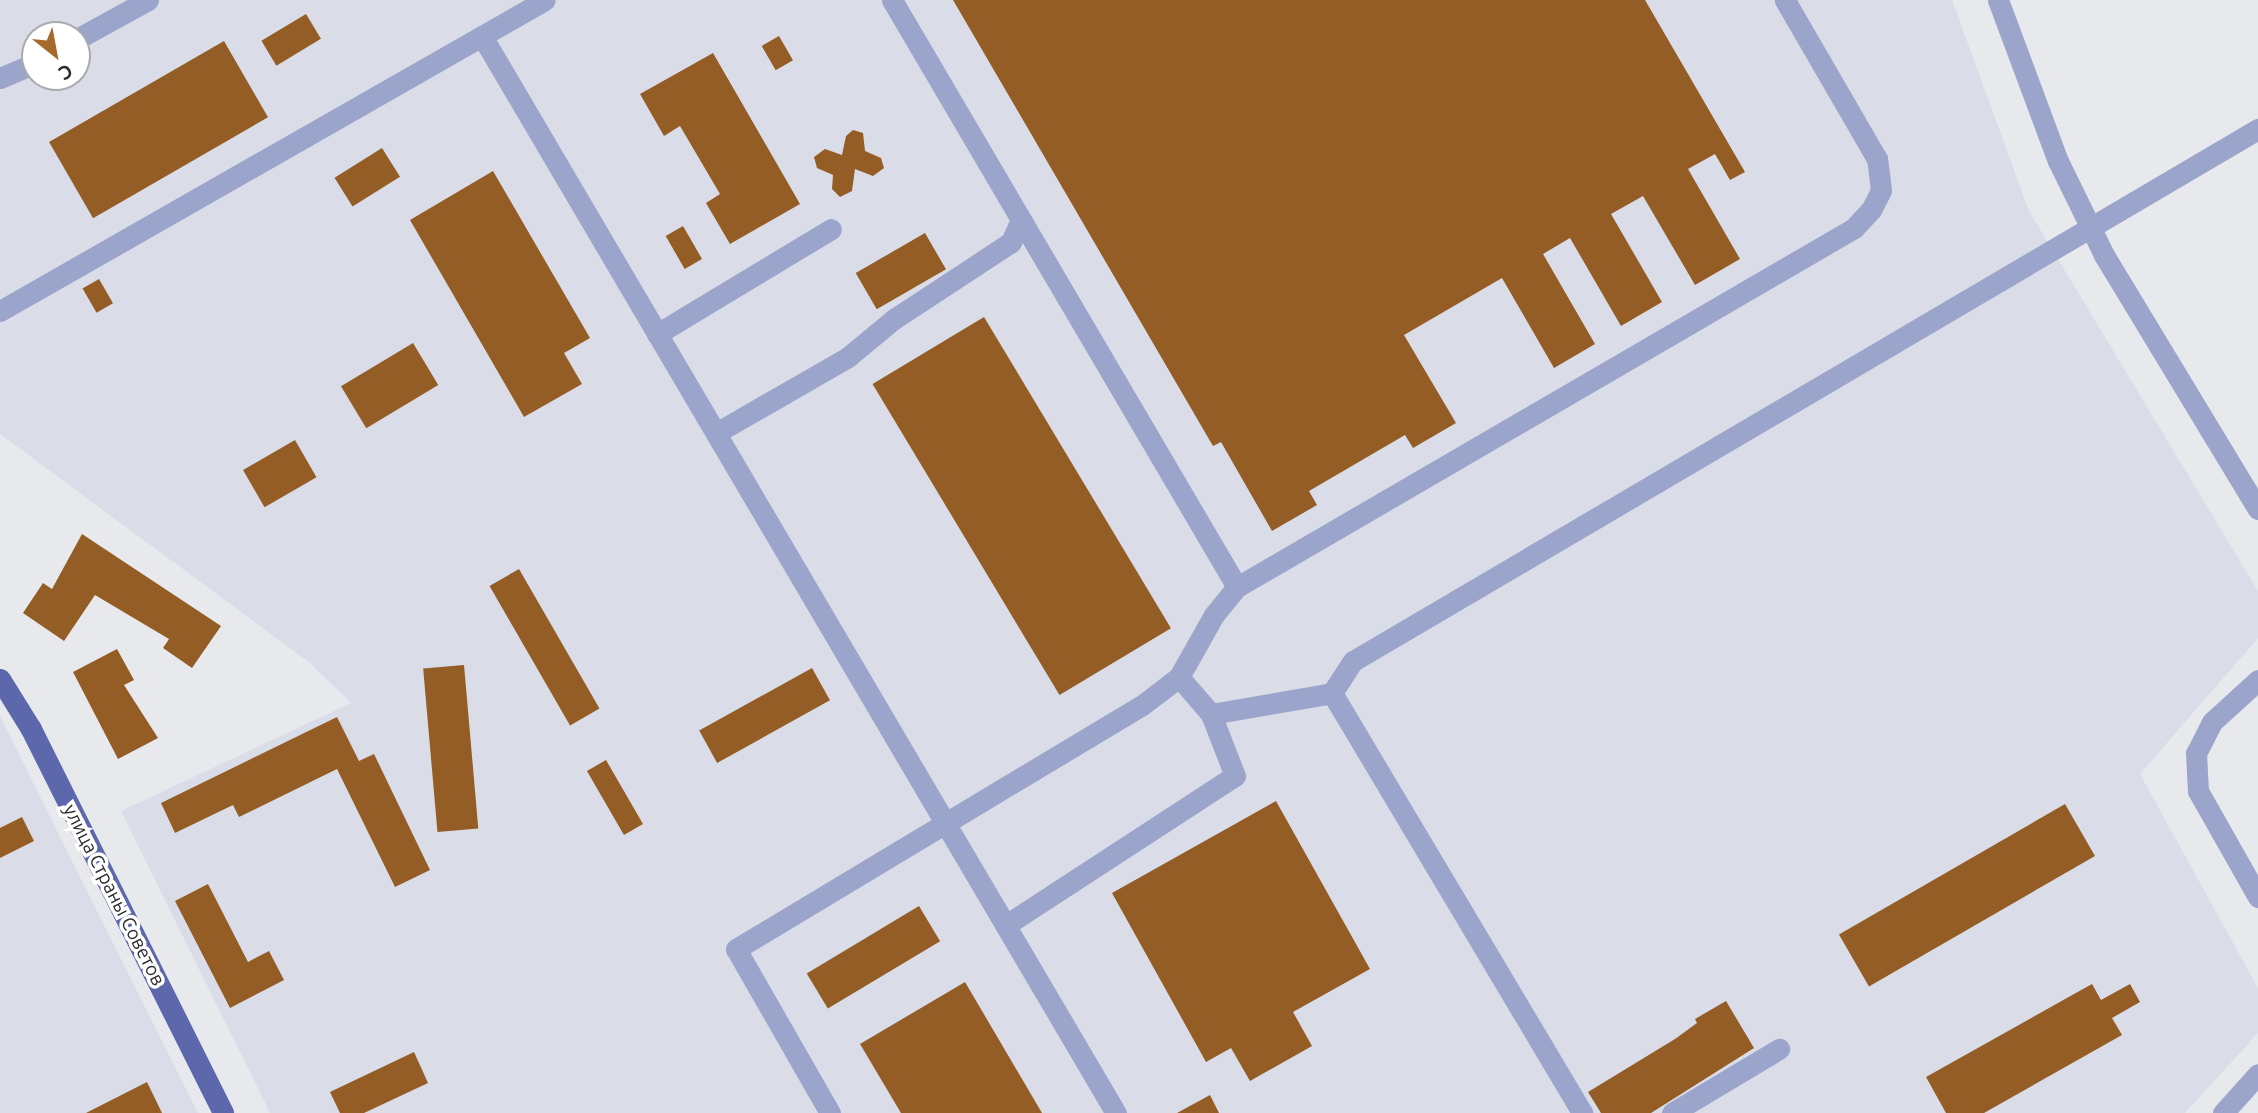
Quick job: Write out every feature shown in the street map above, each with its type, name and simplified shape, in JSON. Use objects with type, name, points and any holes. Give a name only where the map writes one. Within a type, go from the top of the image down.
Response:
[{"type":"main road","name":"улица Страны Советов","points":[[0,679],[31,729],[223,1113]]},
{"type":"lane","points":[[91,31],[148,0]]},
{"type":"lane","points":[[0,311],[545,0]]},
{"type":"lane","points":[[892,0],[1237,587]]},
{"type":"lane","points":[[830,1113],[736,949],[944,821],[1141,706],[1179,677],[1214,615],[1237,587],[1854,229],[1879,197],[1877,159],[1785,0]]},
{"type":"lane","points":[[1998,0],[2058,161],[2091,228],[2133,310],[2258,509]]},
{"type":"lane","points":[[482,36],[1116,1113]]},
{"type":"lane","points":[[0,78],[21,69]]},
{"type":"lane","points":[[1211,714],[1332,693],[1353,661],[2258,129]]},
{"type":"lane","points":[[716,433],[848,357],[894,319],[1011,242],[1021,220]]},
{"type":"lane","points":[[657,334],[831,229]]},
{"type":"lane","points":[[1011,242],[1035,244]]},
{"type":"lane","points":[[1006,925],[1236,776],[1211,714],[1179,677]]},
{"type":"lane","points":[[2258,680],[2213,722],[2196,753],[2198,791],[2258,897]]},
{"type":"lane","points":[[1332,693],[1582,1113]]},
{"type":"lane","points":[[1672,1113],[1779,1049]]},
{"type":"lane","points":[[2222,1113],[2258,1074]]},
{"type":"shaded area","points":[[0,0],[1952,0],[2029,211],[2258,591],[2258,638],[2140,774],[2258,988],[2258,1033],[2185,1113],[270,1113],[121,811],[351,703],[310,663],[0,434]]},
{"type":"shaded area","points":[[0,716],[65,847],[198,1113],[0,1113]]},
{"type":"building","points":[[953,0],[1645,0],[1745,172],[1730,180],[1715,154],[1688,169],[1740,259],[1695,285],[1643,196],[1611,214],[1662,302],[1621,326],[1570,238],[1543,254],[1595,344],[1554,368],[1502,278],[1404,335],[1456,423],[1413,448],[1405,435],[1309,491],[1317,505],[1272,531],[1221,442],[1213,446]]},
{"type":"building","points":[[306,14],[321,39],[276,66],[261,41]]},
{"type":"building","points":[[779,36],[793,60],[776,70],[762,46]]},
{"type":"building","points":[[224,41],[268,117],[93,218],[49,142]]},
{"type":"building","points":[[713,53],[800,204],[730,244],[706,203],[720,194],[680,126],[664,136],[640,94]]},
{"type":"building","points":[[853,130],[863,133],[865,151],[881,158],[884,168],[873,176],[855,169],[852,191],[840,197],[832,189],[833,175],[817,168],[814,157],[825,149],[842,155],[846,136]]},
{"type":"building","points":[[382,148],[400,177],[353,207],[335,178]]},
{"type":"building","points":[[493,171],[590,338],[564,353],[582,384],[524,417],[410,220]]},
{"type":"building","points":[[683,226],[702,259],[685,269],[666,236]]},
{"type":"building","points":[[925,233],[946,269],[877,309],[856,273]]},
{"type":"building","points":[[99,279],[113,303],[97,313],[83,288]]},
{"type":"building","points":[[984,317],[1171,628],[1060,695],[873,384]]},
{"type":"building","points":[[413,343],[438,385],[366,428],[341,386]]},
{"type":"building","points":[[295,440],[316,477],[265,507],[243,470]]},
{"type":"building","points":[[82,534],[221,626],[192,668],[163,648],[169,639],[95,595],[64,641],[23,613],[43,583],[52,589]]},
{"type":"building","points":[[519,569],[600,708],[570,725],[490,586]]},
{"type":"building","points":[[117,649],[134,680],[124,685],[158,738],[118,759],[73,672]]},
{"type":"building","points":[[464,665],[478,828],[437,832],[423,669]]},
{"type":"building","points":[[812,668],[830,700],[717,763],[699,731]]},
{"type":"building","points":[[337,717],[359,761],[374,754],[430,870],[395,887],[337,769],[239,817],[233,805],[175,833],[161,803]]},
{"type":"building","points":[[606,760],[643,824],[624,835],[587,771]]},
{"type":"building","points":[[1276,801],[1370,969],[1293,1012],[1312,1046],[1250,1081],[1231,1048],[1206,1062],[1112,893]]},
{"type":"building","points":[[2065,804],[2095,856],[1869,986],[1839,934]]},
{"type":"building","points":[[22,817],[34,841],[0,858],[0,828]]},
{"type":"building","points":[[208,884],[248,962],[269,951],[284,980],[230,1008],[175,901]]},
{"type":"building","points":[[919,906],[940,941],[828,1009],[807,973]]},
{"type":"building","points":[[965,982],[1042,1113],[901,1113],[860,1044]]},
{"type":"building","points":[[2092,984],[2101,1000],[2130,984],[2140,1002],[2112,1018],[2122,1035],[1984,1113],[1946,1113],[1926,1077]]},
{"type":"building","points":[[1726,1001],[1754,1048],[1651,1113],[1601,1113],[1588,1092],[1675,1039],[1697,1023],[1695,1019]]},
{"type":"building","points":[[414,1052],[428,1083],[364,1113],[340,1113],[330,1092]]},
{"type":"building","points":[[147,1082],[162,1113],[86,1113]]},
{"type":"building","points":[[1210,1095],[1219,1113],[1177,1113]]}]
